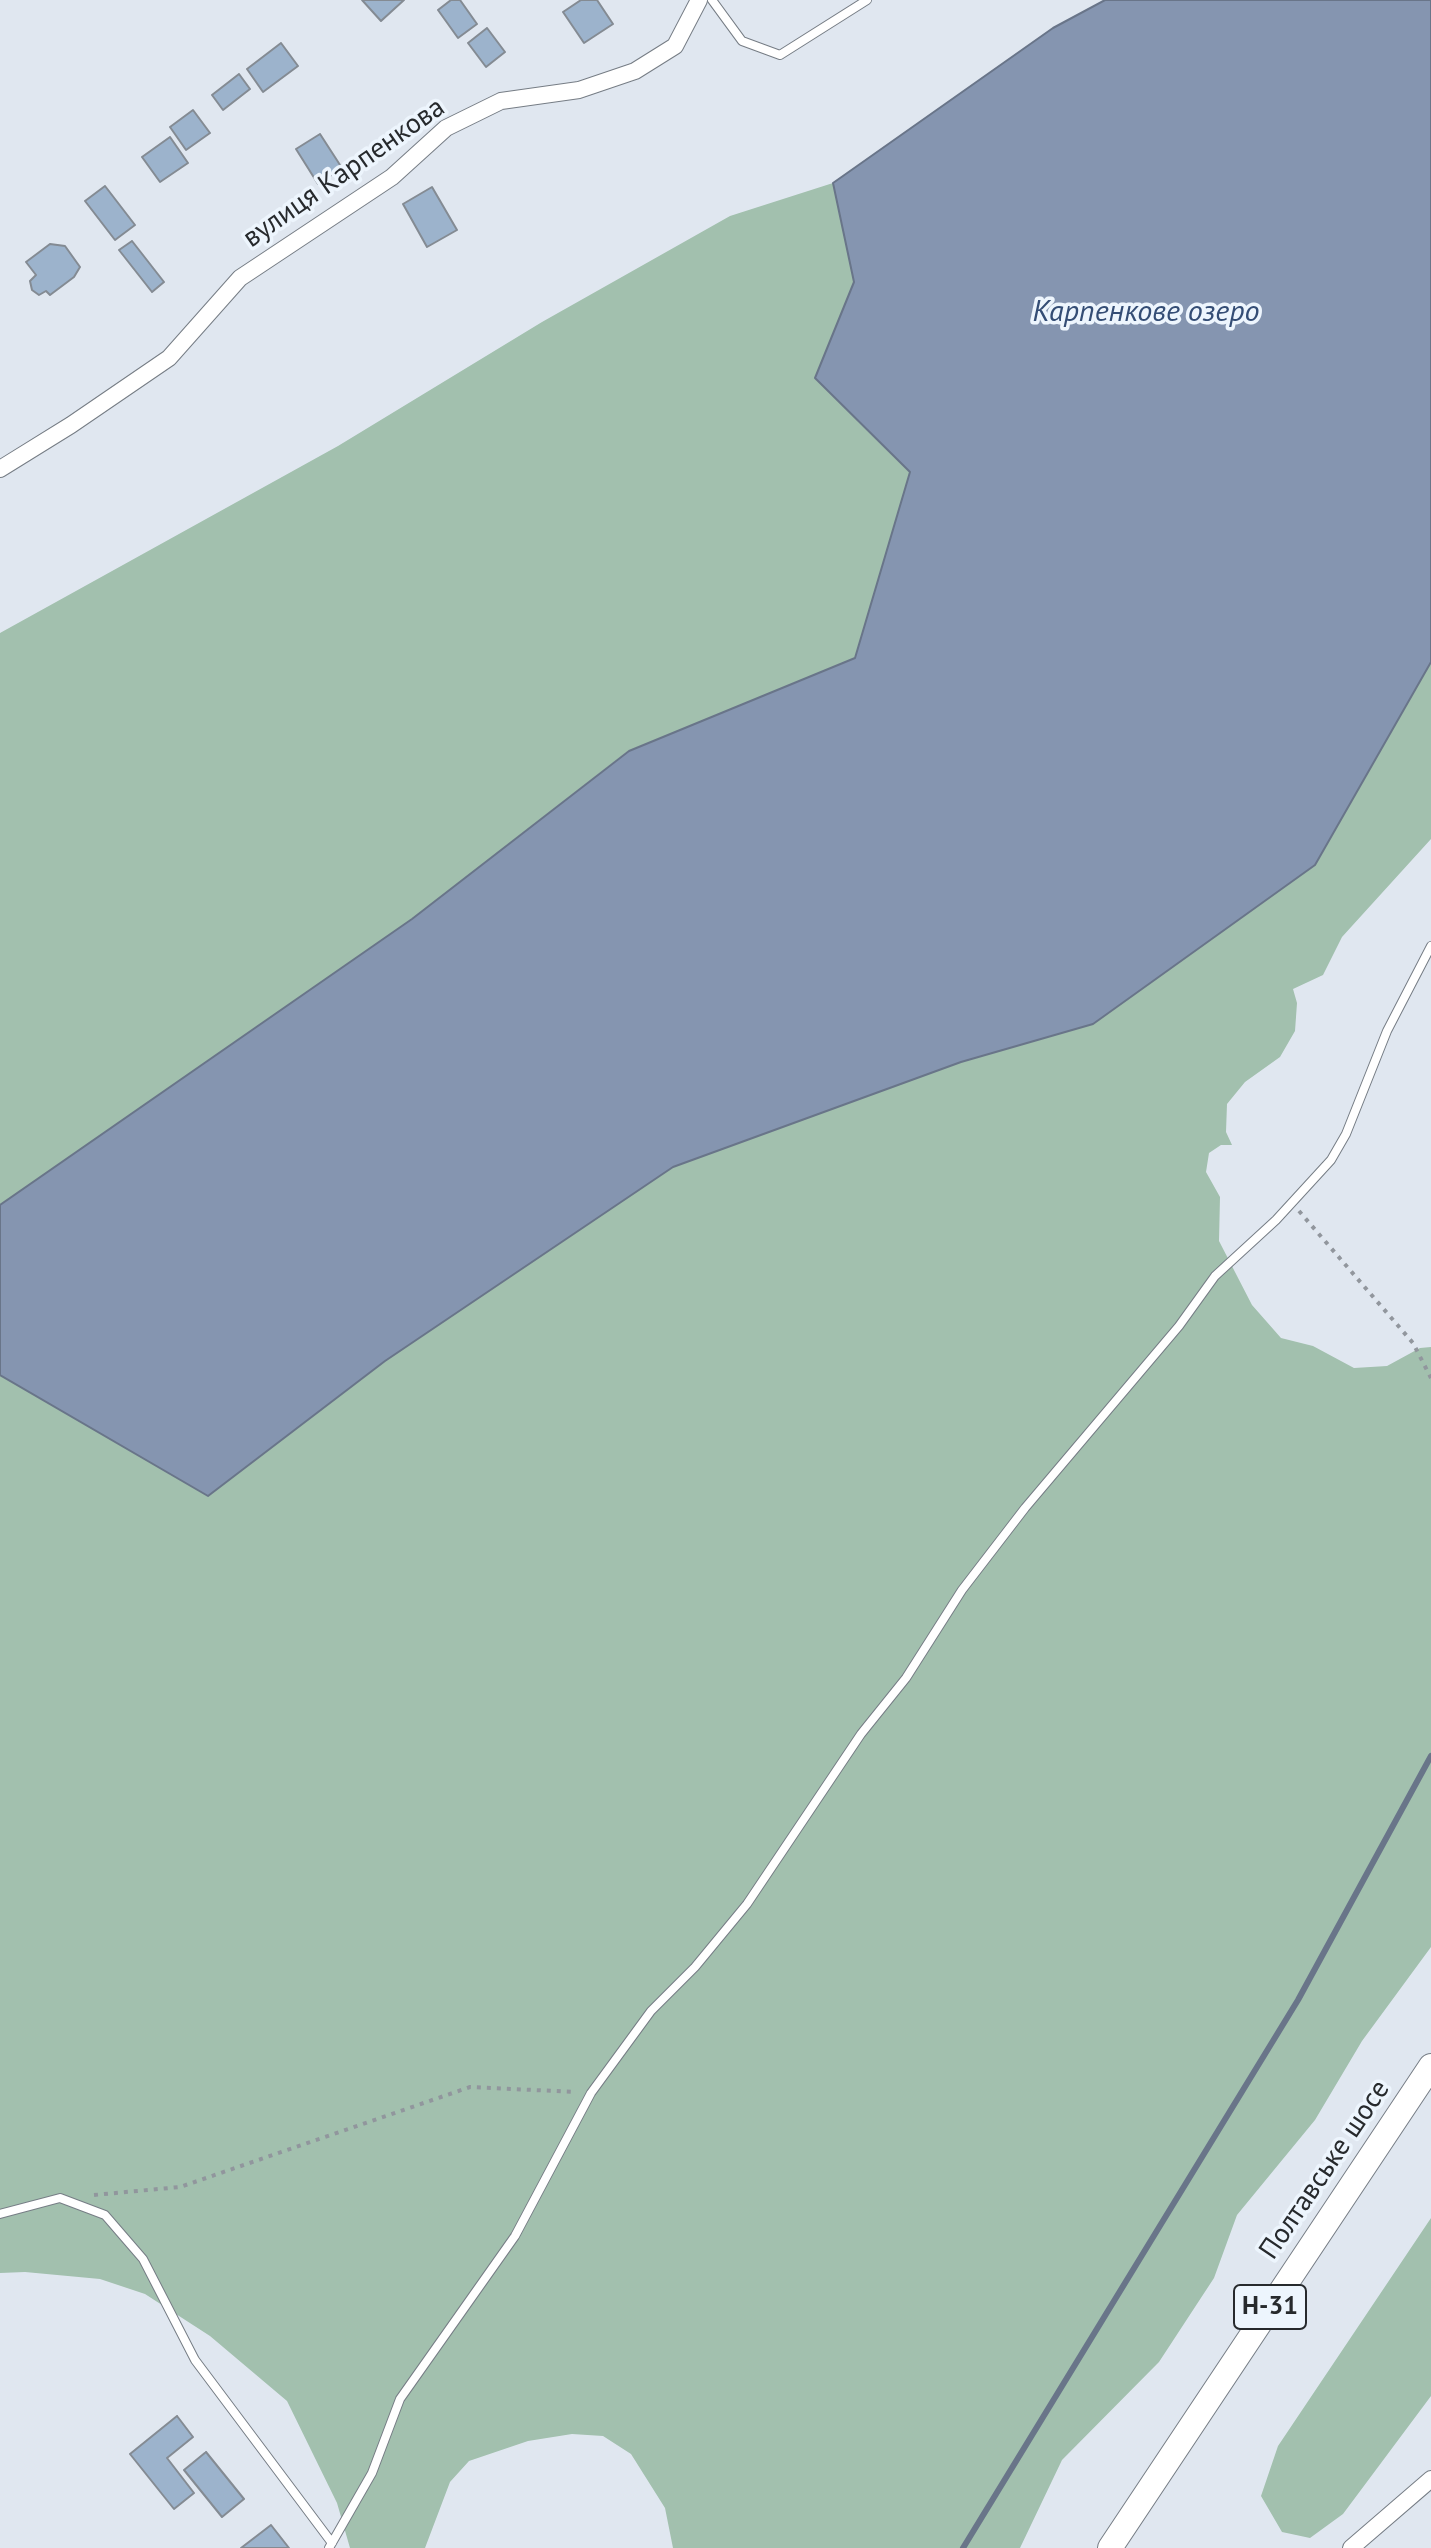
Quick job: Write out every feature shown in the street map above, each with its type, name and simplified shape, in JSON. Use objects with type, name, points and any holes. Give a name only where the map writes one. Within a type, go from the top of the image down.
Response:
[{"type":"main road","name":"Полтавське шосе","points":[[1110,2548],[1431,2066]]},
{"type":"street","name":"вулиця Карпенкова","points":[[0,469],[169,358],[240,278],[392,177],[446,128],[501,101],[579,90],[635,71],[675,46],[699,0]]},
{"type":"street","points":[[1351,2548],[1431,2479]]},
{"type":"lane","points":[[712,0],[742,41],[780,55],[867,0]]},
{"type":"lane","points":[[0,2214],[60,2198],[105,2215],[143,2259],[195,2360],[331,2546],[372,2473],[400,2399],[515,2236],[591,2093],[651,2011],[695,1967],[747,1904],[861,1734],[906,1678],[962,1590],[1025,1508],[1179,1326],[1215,1276],[1292,1203],[1331,1160],[1346,1134],[1387,1031],[1431,946]]},
{"type":"path","points":[[1292,1203],[1413,1343],[1431,1378]]},
{"type":"path","points":[[60,2198],[180,2187],[470,2087],[591,2093]]},
{"type":"green space","points":[[833,183],[854,282],[815,378],[910,472],[855,658],[628,751],[412,919],[0,1205],[0,633],[338,446],[542,322],[730,216]]},
{"type":"green space","points":[[1431,631],[1431,839],[1342,937],[1323,975],[1293,989],[1297,1003],[1295,1031],[1280,1057],[1245,1082],[1227,1104],[1226,1132],[1232,1145],[1221,1145],[1209,1153],[1206,1172],[1220,1197],[1219,1241],[1252,1305],[1281,1338],[1313,1346],[1354,1368],[1387,1366],[1420,1348],[1431,1347],[1431,1947],[1362,2041],[1315,2120],[1237,2215],[1214,2278],[1159,2362],[1062,2460],[1020,2548],[673,2548],[665,2508],[631,2454],[603,2436],[572,2434],[528,2441],[469,2461],[450,2482],[425,2548],[350,2548],[337,2503],[287,2401],[210,2336],[145,2294],[100,2279],[25,2272],[0,2273],[0,1355]]},
{"type":"green space","points":[[1431,2218],[1431,2396],[1343,2514],[1310,2538],[1282,2532],[1261,2496],[1278,2446]]},
{"type":"water","name":"Карпенкове озеро","points":[[1105,0],[1431,0],[1431,662],[1315,865],[1093,1024],[961,1062],[673,1167],[385,1361],[208,1496],[0,1375],[0,1205],[412,919],[629,751],[855,658],[910,472],[815,378],[854,282],[833,183],[1053,28]]},
{"type":"building","points":[[362,0],[404,0],[381,21]]},
{"type":"building","points":[[451,0],[460,0],[477,24],[458,38],[438,10]]},
{"type":"building","points":[[581,0],[597,0],[613,24],[584,43],[563,12]]},
{"type":"building","points":[[487,28],[505,52],[486,67],[468,43]]},
{"type":"building","points":[[281,43],[298,66],[263,92],[247,69]]},
{"type":"building","points":[[239,74],[250,89],[223,110],[212,95]]},
{"type":"building","points":[[193,110],[210,133],[186,150],[170,127]]},
{"type":"building","points":[[320,134],[342,168],[318,184],[296,149]]},
{"type":"building","points":[[170,137],[188,163],[160,182],[142,157]]},
{"type":"building","points":[[105,186],[135,225],[115,240],[85,201]]},
{"type":"building","points":[[432,187],[457,230],[427,247],[403,204]]},
{"type":"building","points":[[132,241],[164,282],[152,292],[119,250]]},
{"type":"building","points":[[50,244],[65,246],[80,267],[74,277],[50,295],[46,291],[39,295],[32,290],[30,281],[36,275],[26,262]]},
{"type":"building","points":[[177,2416],[193,2437],[167,2458],[194,2493],[174,2509],[130,2454]]},
{"type":"building","points":[[206,2452],[244,2499],[222,2517],[184,2470]]},
{"type":"building","points":[[271,2525],[289,2548],[241,2548]]},
{"type":"waterway","points":[[963,2548],[1298,2000],[1431,1756]]}]
